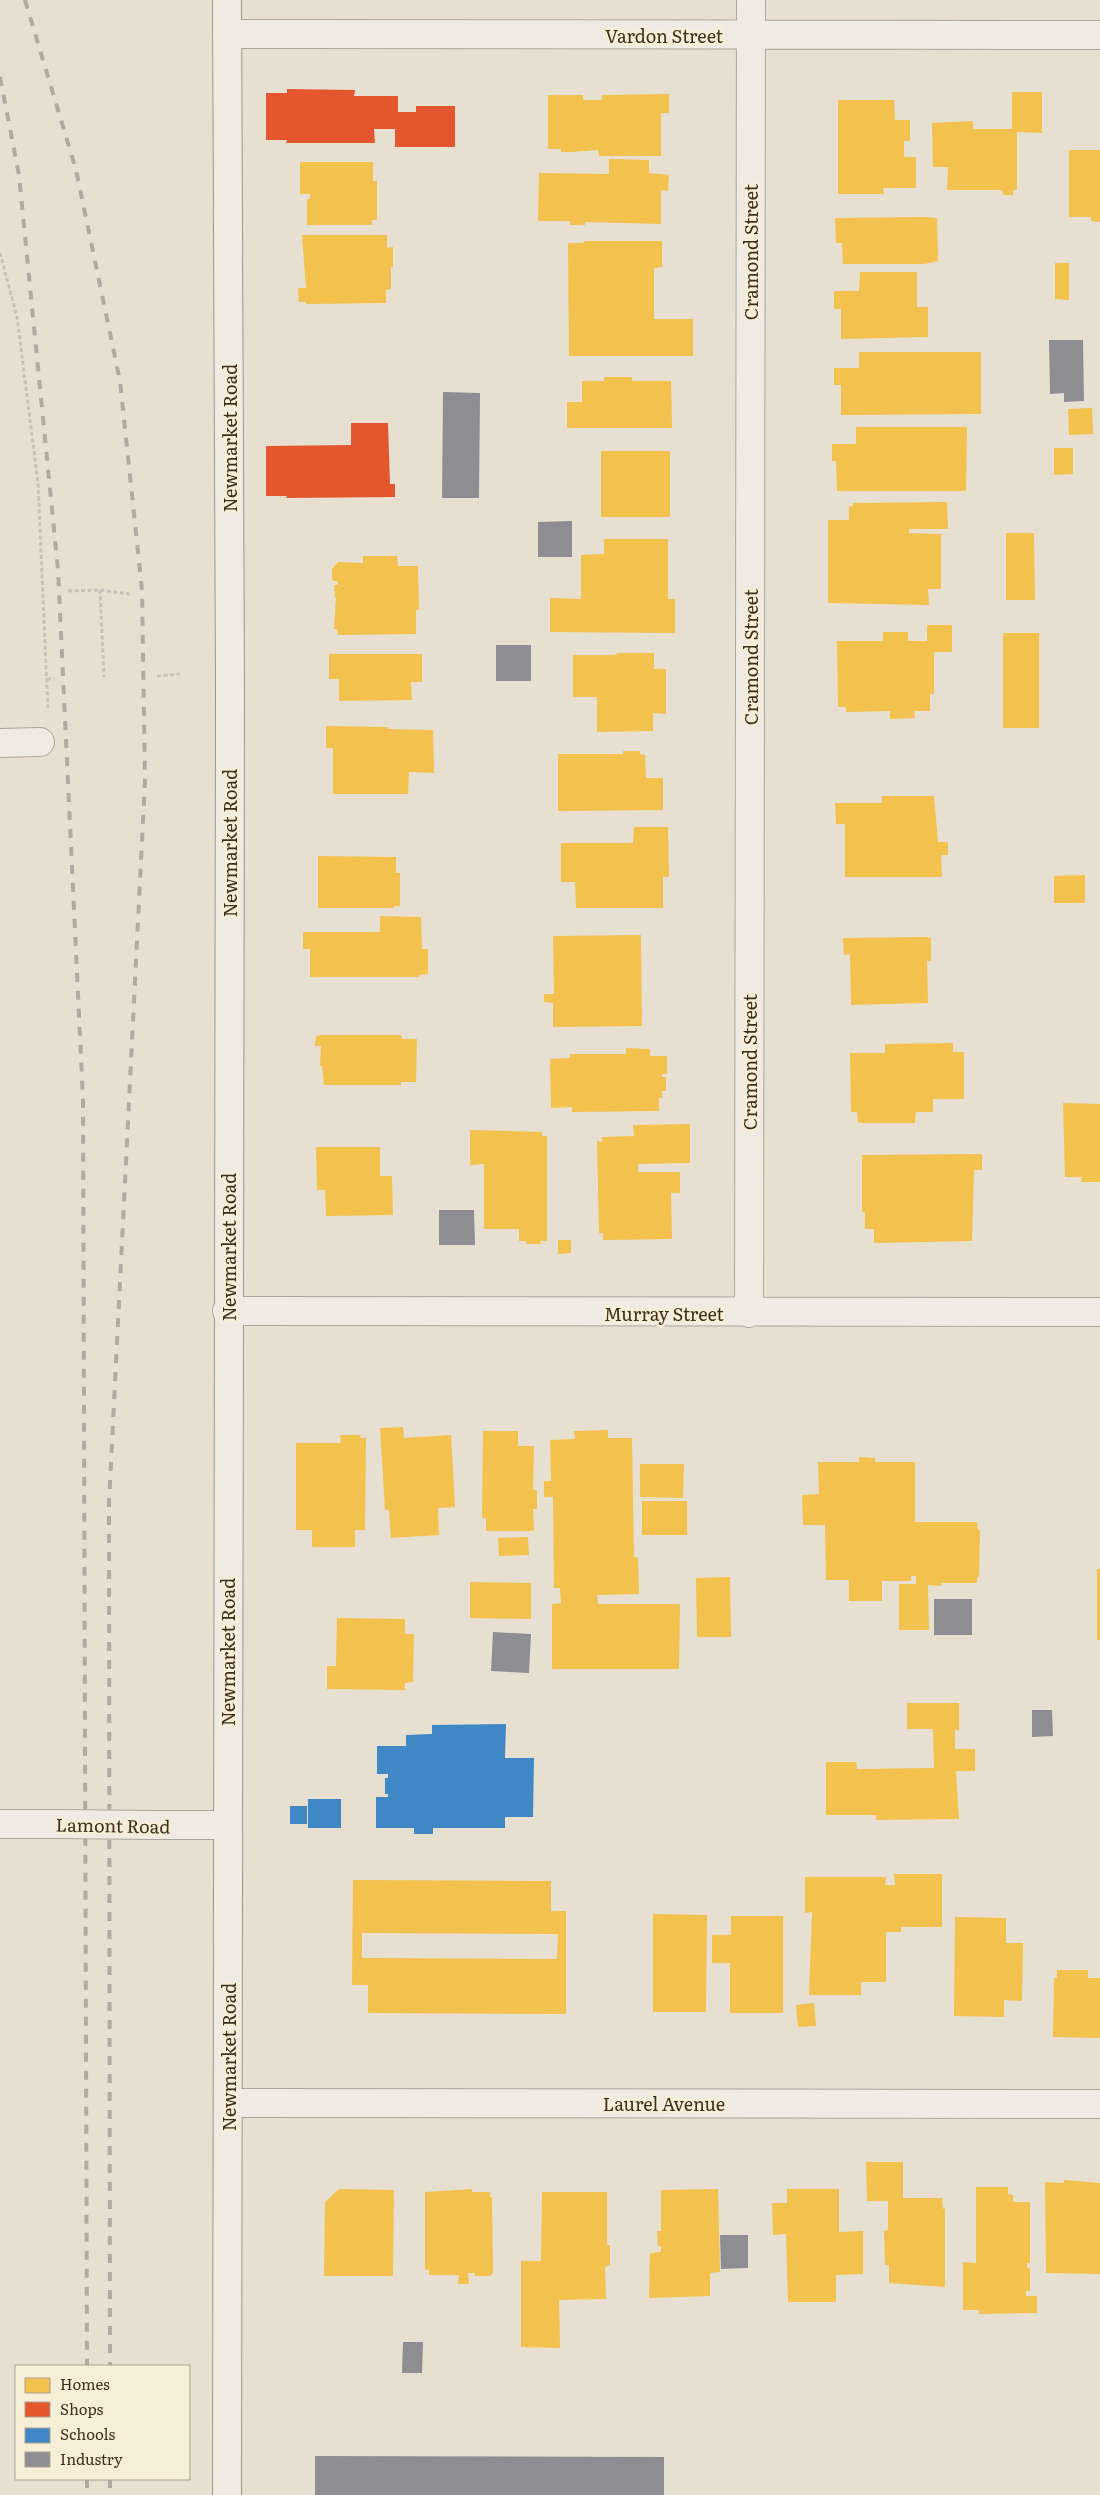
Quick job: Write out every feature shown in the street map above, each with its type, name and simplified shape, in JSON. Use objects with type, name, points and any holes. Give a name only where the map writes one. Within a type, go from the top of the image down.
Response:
[{"type":"street","name":"Newmarket Road","points":[[226,2495],[230,690],[227,0]]},
{"type":"street","name":"Cramond Street","points":[[749,1313],[751,0]]},
{"type":"street","name":"Vardon Street","points":[[227,34],[1100,35]]},
{"type":"street","points":[[0,743],[40,742]]},
{"type":"street","name":"Murray Street","points":[[228,1311],[1100,1312]]},
{"type":"street","name":"Lamont Road","points":[[0,1824],[226,1825]]},
{"type":"street","name":"Laurel Avenue","points":[[228,2103],[1100,2104]]},
{"type":"path","points":[[0,253],[18,317],[38,482],[47,679],[55,679]]},
{"type":"path","points":[[100,590],[104,677]]},
{"type":"path","points":[[68,591],[100,590],[130,594]]},
{"type":"path","points":[[157,676],[180,674]]},
{"type":"building: Homes","points":[[1012,92],[1042,92],[1042,133],[1017,132],[1017,190],[1013,190],[1013,195],[1003,195],[1002,190],[947,190],[948,167],[933,167],[932,123],[973,121],[973,129],[1012,129]]},
{"type":"building: Homes","points":[[669,94],[669,113],[661,113],[661,156],[599,156],[598,150],[561,152],[561,149],[548,149],[548,95],[583,95],[583,100],[602,100],[602,95]]},
{"type":"building: Homes","points":[[838,100],[894,100],[895,120],[910,120],[910,141],[904,141],[904,157],[916,157],[916,188],[883,188],[884,194],[838,194]]},
{"type":"building: Homes","points":[[1069,150],[1100,150],[1100,222],[1091,221],[1091,217],[1069,217]]},
{"type":"building: Homes","points":[[609,159],[649,160],[649,173],[669,175],[668,191],[661,190],[661,224],[585,222],[585,225],[570,225],[570,221],[538,221],[539,173],[609,174]]},
{"type":"building: Homes","points":[[300,162],[373,162],[373,181],[377,181],[377,220],[372,220],[372,225],[307,225],[307,199],[310,199],[310,194],[300,194]]},
{"type":"building: Homes","points":[[835,218],[937,218],[938,261],[924,264],[843,264],[842,243],[836,243]]},
{"type":"building: Homes","points":[[302,235],[387,235],[387,248],[393,247],[393,267],[391,267],[391,289],[386,290],[386,303],[306,304],[306,302],[299,302],[298,288],[306,288]]},
{"type":"building: Homes","points":[[584,241],[662,241],[662,267],[654,268],[654,319],[693,319],[693,356],[569,356],[568,243],[584,243]]},
{"type":"building: Homes","points":[[1055,263],[1069,263],[1069,300],[1055,299]]},
{"type":"building: Homes","points":[[860,272],[917,272],[917,307],[928,307],[928,337],[841,339],[841,309],[834,309],[834,291],[859,291]]},
{"type":"building: Homes","points":[[859,352],[981,352],[981,414],[841,415],[841,385],[834,385],[834,368],[859,368]]},
{"type":"building: Homes","points":[[604,377],[632,377],[632,381],[671,381],[672,428],[567,428],[567,402],[582,402],[582,381],[604,381]]},
{"type":"building: Homes","points":[[1092,408],[1093,434],[1069,435],[1068,409]]},
{"type":"building: Homes","points":[[856,427],[967,427],[966,491],[837,491],[836,461],[832,461],[832,444],[856,444]]},
{"type":"building: Homes","points":[[1054,448],[1073,448],[1073,474],[1054,475]]},
{"type":"building: Homes","points":[[601,451],[670,451],[670,517],[601,517]]},
{"type":"building: Homes","points":[[947,502],[948,529],[909,529],[909,533],[941,534],[941,589],[928,589],[929,605],[828,603],[828,520],[849,520],[849,506],[853,506],[853,503]]},
{"type":"building: Homes","points":[[1006,533],[1034,533],[1035,600],[1006,600]]},
{"type":"building: Homes","points":[[604,539],[668,539],[668,599],[675,599],[675,633],[550,632],[550,598],[581,599],[581,555],[604,554]]},
{"type":"building: Homes","points":[[363,556],[397,556],[398,566],[418,566],[419,610],[416,610],[416,634],[338,635],[337,629],[334,629],[336,598],[334,585],[338,585],[338,582],[332,580],[332,569],[338,562],[363,563]]},
{"type":"building: Homes","points":[[927,625],[952,625],[952,652],[934,652],[934,694],[930,694],[930,711],[914,711],[915,718],[890,719],[890,711],[846,712],[846,707],[838,707],[837,641],[883,641],[883,632],[908,632],[908,641],[927,641]]},
{"type":"building: Homes","points":[[1003,633],[1039,633],[1039,728],[1003,728]]},
{"type":"building: Homes","points":[[616,653],[654,653],[654,669],[666,669],[666,714],[653,713],[653,731],[597,732],[597,697],[573,697],[573,655],[617,655]]},
{"type":"building: Homes","points":[[329,654],[422,654],[422,682],[411,682],[412,700],[339,701],[339,679],[329,679]]},
{"type":"building: Homes","points":[[326,726],[433,730],[434,773],[409,772],[408,794],[333,794],[333,748],[326,748]]},
{"type":"building: Homes","points":[[623,751],[640,751],[640,754],[645,755],[646,778],[663,778],[663,810],[558,811],[558,754],[623,754]]},
{"type":"building: Homes","points":[[882,796],[934,796],[938,842],[948,842],[948,855],[941,855],[942,877],[845,877],[845,824],[836,824],[835,803],[882,803]]},
{"type":"building: Homes","points":[[634,827],[668,827],[669,877],[663,877],[663,908],[576,908],[575,882],[561,882],[561,843],[633,843]]},
{"type":"building: Homes","points":[[318,856],[396,857],[396,873],[400,873],[400,906],[394,906],[394,908],[318,908]]},
{"type":"building: Homes","points":[[1085,875],[1085,903],[1054,903],[1054,876]]},
{"type":"building: Homes","points":[[380,916],[421,917],[422,949],[428,949],[428,974],[419,975],[419,977],[310,977],[310,949],[303,949],[303,932],[380,932]]},
{"type":"building: Homes","points":[[641,935],[642,1026],[553,1027],[553,1003],[544,1002],[544,994],[554,994],[553,936]]},
{"type":"building: Homes","points":[[843,938],[931,938],[931,961],[927,961],[928,1003],[851,1005],[850,954],[844,955]]},
{"type":"building: Homes","points":[[401,1035],[402,1039],[417,1039],[416,1082],[401,1082],[401,1085],[324,1085],[322,1066],[320,1066],[321,1046],[315,1046],[316,1036]]},
{"type":"building: Homes","points":[[953,1043],[953,1052],[964,1052],[964,1099],[933,1099],[933,1112],[916,1112],[915,1123],[858,1123],[857,1112],[851,1112],[850,1053],[885,1053],[885,1044]]},
{"type":"building: Homes","points":[[626,1048],[650,1049],[650,1056],[667,1056],[667,1074],[662,1074],[662,1077],[666,1077],[666,1091],[662,1091],[662,1098],[659,1098],[659,1111],[572,1112],[572,1107],[551,1108],[550,1059],[570,1058],[570,1054],[626,1054]]},
{"type":"building: Homes","points":[[1063,1103],[1100,1104],[1100,1182],[1081,1182],[1082,1177],[1065,1177]]},
{"type":"building: Homes","points":[[690,1124],[690,1163],[638,1164],[638,1172],[680,1172],[680,1193],[671,1193],[672,1239],[603,1240],[603,1233],[599,1233],[597,1141],[602,1142],[602,1137],[634,1136],[633,1125]]},
{"type":"building: Homes","points":[[470,1130],[542,1132],[542,1136],[547,1136],[547,1241],[540,1241],[541,1244],[526,1244],[526,1241],[519,1241],[519,1229],[484,1229],[484,1164],[470,1165]]},
{"type":"building: Homes","points":[[316,1147],[380,1147],[380,1176],[392,1176],[393,1215],[326,1216],[325,1190],[317,1190]]},
{"type":"building: Homes","points":[[982,1154],[982,1170],[974,1170],[972,1241],[874,1243],[874,1229],[865,1229],[865,1212],[862,1212],[862,1155]]},
{"type":"building: Homes","points":[[558,1240],[571,1240],[571,1253],[558,1254]]},
{"type":"building: Homes","points":[[403,1427],[404,1438],[451,1435],[455,1507],[438,1508],[439,1535],[391,1538],[389,1510],[385,1510],[380,1428]]},
{"type":"building: Homes","points":[[608,1430],[608,1438],[632,1438],[634,1557],[638,1558],[639,1594],[597,1595],[598,1604],[680,1604],[679,1669],[552,1669],[552,1604],[561,1603],[560,1588],[554,1588],[553,1497],[544,1497],[544,1481],[551,1481],[550,1440],[575,1439],[574,1431]]},
{"type":"building: Homes","points":[[483,1431],[518,1431],[518,1446],[534,1446],[533,1490],[537,1490],[537,1509],[533,1509],[534,1531],[486,1531],[486,1518],[482,1518]]},
{"type":"building: Homes","points":[[340,1435],[361,1435],[360,1438],[366,1438],[365,1530],[355,1530],[355,1547],[312,1547],[312,1530],[296,1530],[296,1443],[341,1443]]},
{"type":"building: Homes","points":[[859,1457],[875,1458],[875,1462],[915,1462],[915,1522],[977,1522],[978,1530],[980,1530],[979,1577],[977,1577],[977,1583],[941,1583],[941,1586],[928,1585],[929,1630],[899,1630],[899,1584],[916,1584],[916,1576],[911,1576],[911,1581],[882,1581],[882,1601],[849,1601],[849,1580],[826,1580],[825,1525],[803,1525],[802,1495],[819,1494],[818,1462],[859,1462]]},
{"type":"building: Homes","points":[[640,1464],[684,1464],[683,1498],[640,1497]]},
{"type":"building: Homes","points":[[642,1501],[687,1501],[687,1535],[642,1535]]},
{"type":"building: Homes","points":[[528,1537],[529,1555],[499,1556],[498,1538]]},
{"type":"building: Homes","points":[[1097,1569],[1100,1569],[1100,1640],[1097,1640]]},
{"type":"building: Homes","points":[[730,1577],[731,1637],[697,1637],[696,1578]]},
{"type":"building: Homes","points":[[470,1582],[531,1583],[531,1619],[470,1618]]},
{"type":"building: Homes","points":[[337,1618],[405,1619],[405,1634],[414,1634],[413,1682],[405,1683],[405,1690],[327,1689],[327,1666],[336,1666]]},
{"type":"building: Homes","points":[[907,1703],[959,1703],[959,1730],[955,1730],[955,1749],[975,1749],[975,1771],[956,1771],[959,1819],[876,1820],[876,1815],[826,1815],[826,1762],[856,1762],[857,1769],[934,1768],[933,1729],[907,1729]]},
{"type":"building: Homes","points":[[894,1874],[942,1874],[942,1927],[901,1927],[901,1932],[886,1932],[886,1982],[861,1982],[861,1995],[809,1995],[812,1912],[805,1913],[805,1877],[886,1877],[885,1885],[895,1885]]},
{"type":"building: Homes","points":[[353,1880],[551,1881],[551,1911],[566,1911],[566,2014],[368,2013],[368,1985],[352,1985]],"holes":[[[362,1933],[558,1934],[557,1959],[362,1958]]]},
{"type":"building: Homes","points":[[653,1914],[707,1915],[706,2012],[653,2012]]},
{"type":"building: Homes","points":[[731,1916],[783,1916],[783,2013],[730,2013],[730,1963],[712,1963],[712,1935],[731,1935]]},
{"type":"building: Homes","points":[[955,1917],[1006,1918],[1006,1943],[1023,1943],[1022,2001],[1004,2000],[1004,2017],[954,2016]]},
{"type":"building: Homes","points":[[1057,1970],[1088,1970],[1088,1978],[1100,1978],[1100,2038],[1053,2037],[1054,1978],[1057,1978]]},
{"type":"building: Homes","points":[[814,2003],[816,2026],[798,2027],[796,2005]]},
{"type":"building: Homes","points":[[866,2162],[903,2162],[903,2198],[942,2198],[943,2209],[945,2208],[945,2287],[889,2283],[889,2265],[885,2265],[884,2231],[888,2230],[888,2201],[867,2201]]},
{"type":"building: Homes","points":[[1064,2180],[1100,2183],[1100,2274],[1046,2273],[1045,2182],[1064,2183]]},
{"type":"building: Homes","points":[[976,2187],[1008,2187],[1008,2194],[1013,2195],[1013,2202],[1030,2202],[1030,2263],[1027,2263],[1027,2268],[1030,2268],[1030,2291],[1026,2291],[1026,2296],[1037,2296],[1037,2313],[979,2314],[979,2310],[963,2310],[963,2262],[976,2263]]},
{"type":"building: Homes","points":[[339,2189],[394,2190],[393,2276],[324,2276],[325,2202]]},
{"type":"building: Homes","points":[[472,2189],[472,2192],[490,2192],[490,2197],[492,2197],[493,2273],[490,2276],[475,2276],[475,2273],[468,2273],[469,2284],[458,2284],[459,2275],[429,2275],[429,2270],[425,2270],[425,2192]]},
{"type":"building: Homes","points":[[718,2189],[720,2272],[710,2273],[710,2296],[649,2298],[650,2253],[661,2252],[661,2246],[658,2246],[657,2231],[661,2231],[661,2190]]},
{"type":"building: Homes","points":[[787,2189],[839,2189],[839,2232],[863,2231],[863,2274],[836,2275],[836,2302],[788,2302],[786,2234],[773,2235],[772,2203],[787,2203]]},
{"type":"building: Homes","points":[[542,2192],[607,2192],[607,2245],[610,2245],[610,2265],[605,2267],[606,2299],[559,2300],[560,2348],[521,2347],[521,2261],[541,2261]]},
{"type":"building: Shops","points":[[287,89],[355,90],[354,96],[398,96],[398,112],[416,112],[416,106],[455,106],[455,147],[395,147],[395,129],[374,129],[375,143],[286,143],[287,140],[266,140],[266,93],[287,93]]},
{"type":"building: Shops","points":[[351,423],[388,423],[390,484],[395,484],[395,497],[286,498],[287,496],[266,496],[266,446],[351,445]]},
{"type":"building: Schools","points":[[506,1724],[505,1758],[534,1758],[533,1817],[505,1817],[505,1828],[433,1828],[433,1834],[414,1834],[414,1828],[376,1828],[376,1797],[388,1797],[388,1794],[385,1794],[385,1778],[388,1778],[388,1774],[377,1774],[377,1746],[406,1746],[406,1735],[432,1734],[432,1725]]},
{"type":"building: Schools","points":[[308,1799],[341,1799],[341,1828],[308,1828]]},
{"type":"building: Schools","points":[[290,1806],[307,1806],[307,1824],[290,1824]]},
{"type":"building: Industry","points":[[1049,340],[1083,340],[1084,401],[1064,402],[1064,393],[1050,394]]},
{"type":"building: Industry","points":[[443,392],[480,393],[479,498],[442,498]]},
{"type":"building: Industry","points":[[572,521],[572,557],[538,557],[538,522]]},
{"type":"building: Industry","points":[[496,645],[531,645],[531,681],[496,681]]},
{"type":"building: Industry","points":[[439,1210],[474,1210],[475,1245],[439,1245]]},
{"type":"building: Industry","points":[[934,1599],[972,1599],[972,1635],[934,1635]]},
{"type":"building: Industry","points":[[493,1632],[531,1634],[529,1673],[491,1671]]},
{"type":"building: Industry","points":[[1032,1710],[1052,1710],[1053,1736],[1032,1737]]},
{"type":"building: Industry","points":[[720,2235],[748,2235],[748,2268],[721,2269]]},
{"type":"building: Industry","points":[[403,2342],[423,2342],[422,2373],[402,2373]]},
{"type":"building: Industry","points":[[315,2456],[664,2457],[664,2495],[315,2495]]},
{"type":"railway","points":[[25,0],[76,170],[120,381],[142,590],[145,781],[109,1503],[110,2365]]},
{"type":"railway","points":[[0,77],[19,175],[58,570],[83,1100],[87,2365]]},
{"type":"railway","points":[[87,2480],[87,2495]]},
{"type":"railway","points":[[110,2480],[110,2495]]}]
